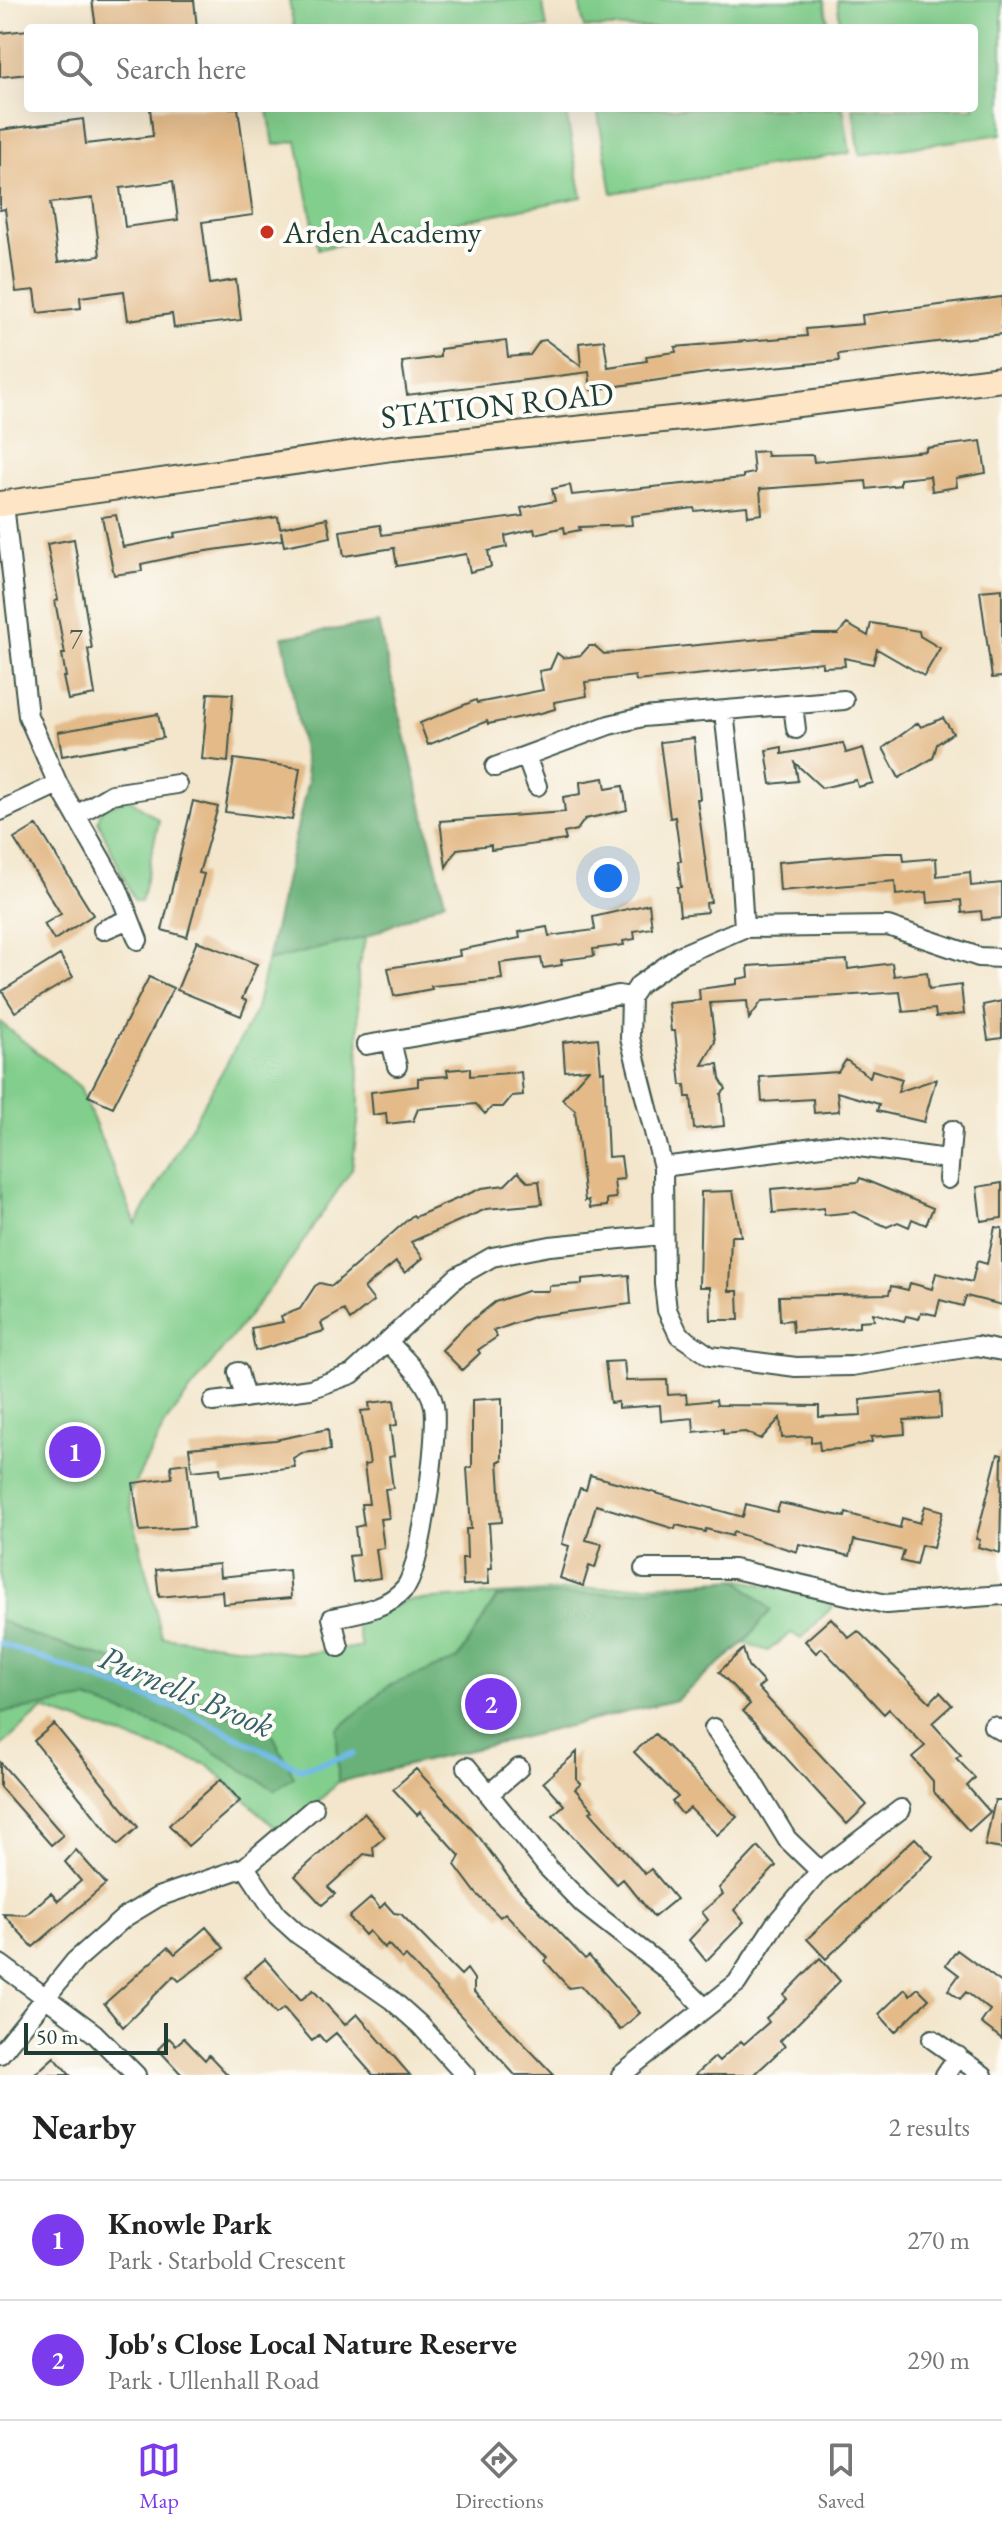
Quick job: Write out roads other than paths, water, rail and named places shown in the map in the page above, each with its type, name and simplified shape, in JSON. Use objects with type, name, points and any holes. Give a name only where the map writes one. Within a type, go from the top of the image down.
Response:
[{"type":"main road","name":"STATION ROAD","points":[[2,504],[392,448],[710,415],[1002,379]]},
{"type":"street","points":[[2,504],[26,706],[33,733],[58,784],[118,889],[138,940]]},
{"type":"street","points":[[495,767],[620,722],[844,700]]},
{"type":"street","points":[[793,705],[796,729]]},
{"type":"street","points":[[724,712],[738,835],[744,928]]},
{"type":"street","points":[[526,756],[537,786]]},
{"type":"street","points":[[0,811],[58,784]]},
{"type":"street","points":[[77,815],[112,794],[177,784]]},
{"type":"street","points":[[103,930],[129,919]]},
{"type":"street","points":[[1002,958],[979,957],[888,926],[744,928],[681,955],[651,974],[631,997],[630,1038],[663,1167],[661,1235],[667,1310],[679,1335],[710,1356],[796,1367],[852,1366],[977,1346],[1002,1351]]},
{"type":"street","points":[[366,1045],[517,1019],[618,995],[631,997]]},
{"type":"street","points":[[391,1041],[397,1066]]},
{"type":"street","points":[[948,1179],[947,1159],[952,1130]]},
{"type":"street","points":[[663,1167],[837,1144],[947,1159]]},
{"type":"street","points":[[213,1402],[310,1389],[352,1374],[457,1277],[492,1257],[550,1246],[661,1235]]},
{"type":"street","points":[[339,1647],[332,1618],[373,1609],[396,1597],[412,1579],[425,1514],[434,1405],[423,1381],[388,1342]]},
{"type":"street","points":[[238,1372],[245,1398]]},
{"type":"street","points":[[644,1569],[734,1569],[886,1604],[1002,1595]]},
{"type":"street","points":[[714,1728],[745,1770],[787,1839],[820,1871]]},
{"type":"street","points":[[467,1767],[548,1868],[584,1905],[666,1969],[705,2008]]},
{"type":"street","points":[[490,1793],[519,1768]]},
{"type":"street","points":[[0,2054],[75,1961],[125,1917],[158,1897],[245,1867],[314,1808]]},
{"type":"street","points":[[621,2075],[737,1983],[775,1924],[820,1871],[901,1809]]},
{"type":"street","points":[[245,1867],[277,1915],[392,2000],[420,2025],[465,2075]]},
{"type":"street","points":[[0,1964],[33,1992],[46,1995],[94,2033],[136,2075]]},
{"type":"street","points":[[932,2039],[983,2075]]},
{"type":"street","points":[[945,2075],[958,2056]]},
{"type":"waterway","name":"Purnells Brook","points":[[0,1643],[189,1713],[301,1769],[353,1754]]},
{"type":"place","name":"Arden Academy","points":[[267,232]]},
{"type":"place","name":"Knowle Park","points":[[75,1452]]},
{"type":"place","name":"Job's Close Local Nature Reserve","points":[[491,1704]]}]
